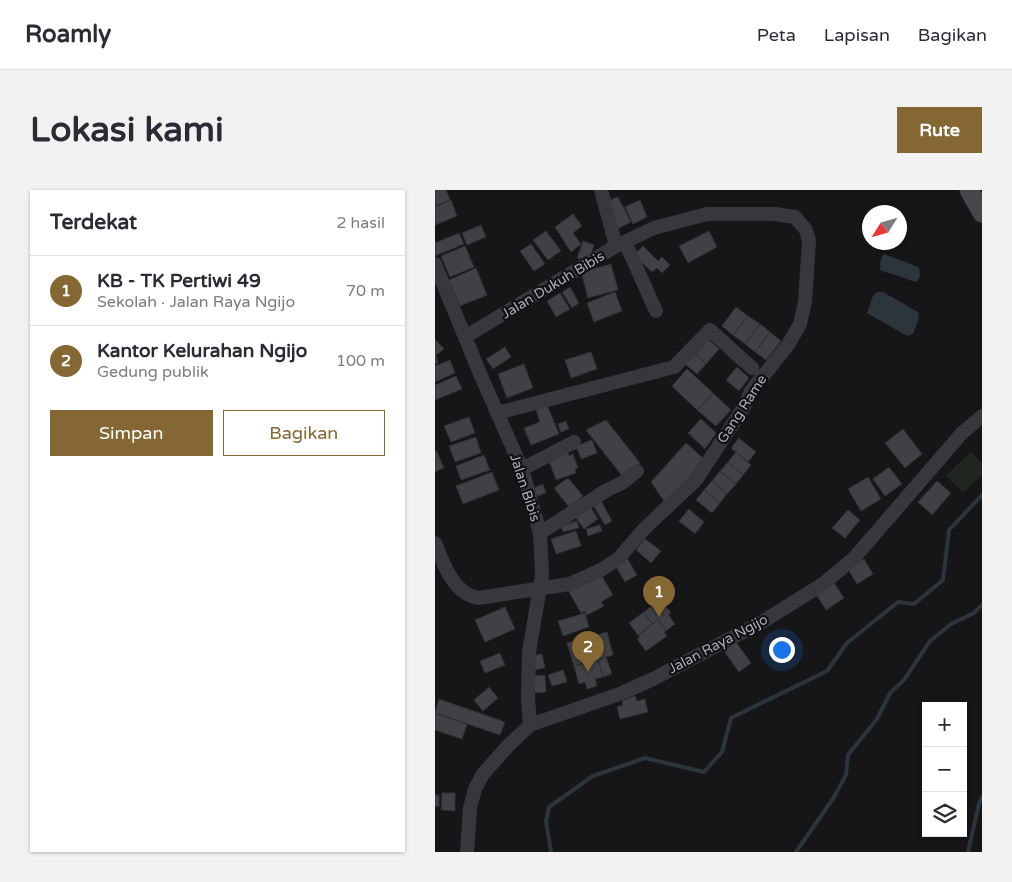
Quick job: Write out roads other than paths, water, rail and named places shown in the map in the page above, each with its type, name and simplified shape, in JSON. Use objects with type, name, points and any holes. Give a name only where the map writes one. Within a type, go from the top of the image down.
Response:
[{"type":"main road","points":[[969,190],[982,213]]},
{"type":"street","name":"Jalan Dukuh Bibis","points":[[465,337],[620,244],[601,190]]},
{"type":"street","name":"Gang Rame","points":[[540,588],[570,584],[601,570],[619,558],[645,528],[696,480],[744,407],[751,391],[789,344],[800,324],[809,241],[806,230],[795,217],[775,214],[707,214],[653,228],[620,244]]},
{"type":"street","points":[[620,244],[656,311]]},
{"type":"street","name":"Jalan Bibis","points":[[435,264],[522,469],[540,532],[542,575],[529,652],[528,697],[530,725]]},
{"type":"street","points":[[497,413],[673,367],[710,330],[753,368]]},
{"type":"street","name":"Jalan Raya Ngijo","points":[[467,852],[470,808],[475,789],[483,774],[530,725],[622,693],[762,622],[823,584],[855,556],[961,433],[982,416]]},
{"type":"street","points":[[522,469],[574,442]]},
{"type":"street","points":[[540,532],[607,490],[622,483],[637,471]]},
{"type":"street","points":[[435,543],[439,562],[462,592],[470,596],[478,598],[540,588]]},
{"type":"waterway","points":[[551,852],[546,821],[549,807],[593,776],[645,758],[704,772],[722,752],[731,718],[827,671],[847,643],[898,602],[914,604],[943,580],[949,530],[982,495]]},
{"type":"waterway","points":[[796,852],[834,797],[846,775],[848,755],[877,719],[890,693],[904,680],[930,641],[951,624],[974,613],[982,605]]},
{"type":"waterway","points":[[968,852],[982,797]]},
{"type":"place","name":"KB - TK Pertiwi 49","points":[[659,617]]},
{"type":"place","name":"Kantor Kelurahan Ngijo","points":[[588,672]]}]
